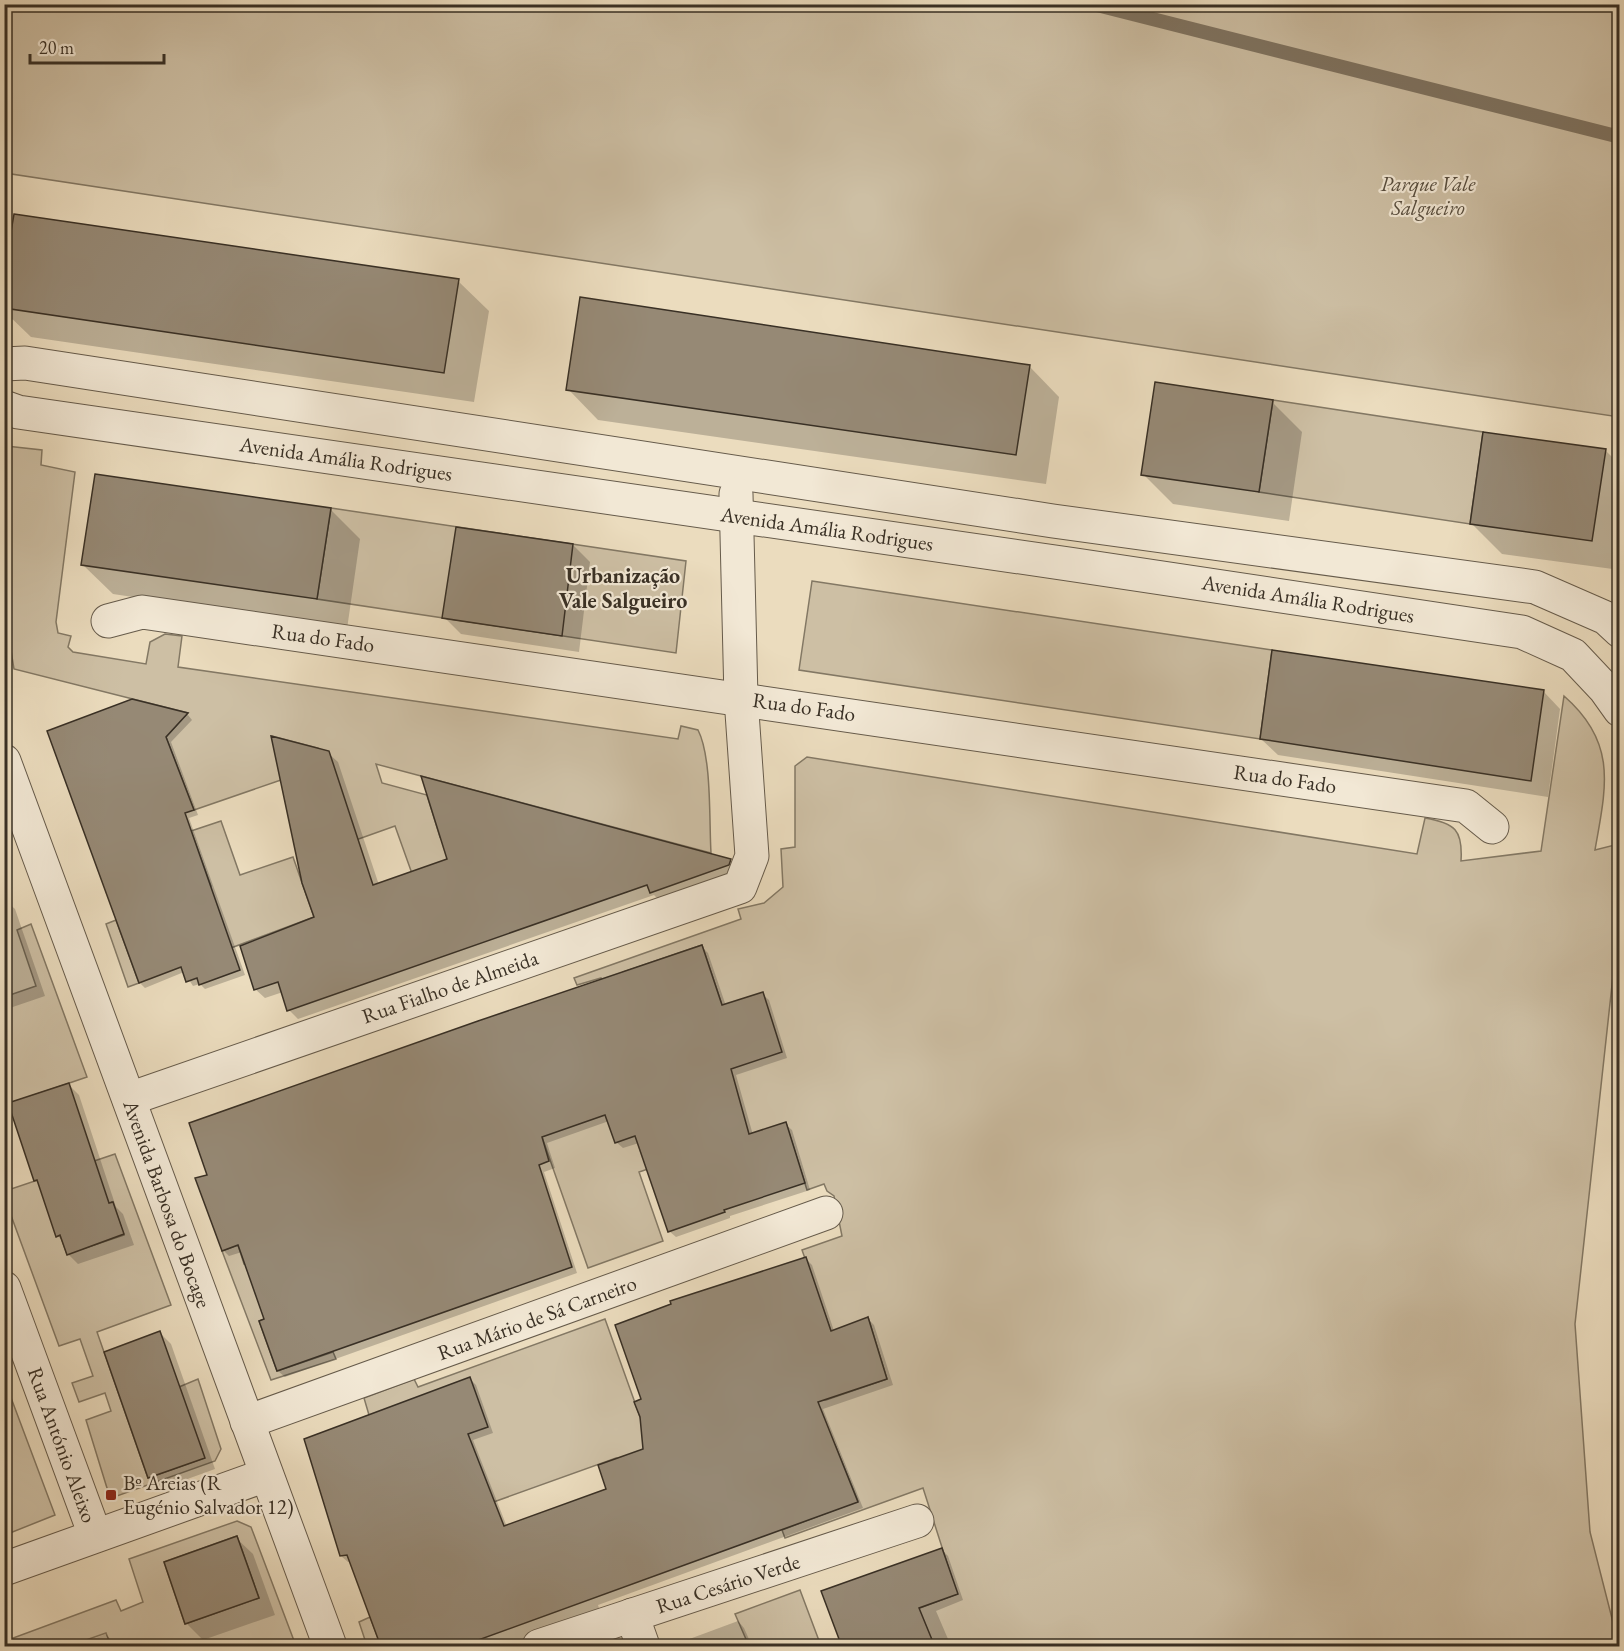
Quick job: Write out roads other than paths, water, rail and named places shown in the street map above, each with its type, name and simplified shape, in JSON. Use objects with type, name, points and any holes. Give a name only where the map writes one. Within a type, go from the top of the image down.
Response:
[{"type":"street","name":"Avenida Amália Rodrigues","points":[[4,364],[37,365],[1053,520],[1535,587],[1606,618],[1620,632]]},
{"type":"street","name":"Avenida Amália Rodrigues","points":[[4,407],[18,412],[1047,560],[1522,632],[1573,655],[1605,689],[1620,710]]},
{"type":"street","points":[[475,477],[482,432]]},
{"type":"street","points":[[735,471],[741,698]]},
{"type":"street","points":[[1047,560],[1053,520]]},
{"type":"street","name":"Rua do Fado","points":[[108,621],[142,612],[741,698],[1466,806],[1492,827]]},
{"type":"street","name":"Rua Fialho de Almeida","points":[[129,1099],[740,887],[752,856],[741,698]]},
{"type":"street","name":"Avenida Barbosa do Bocage","points":[[4,761],[330,1647]]},
{"type":"street","name":"Rua Mário de Sá Carneiro","points":[[247,1422],[826,1213]]},
{"type":"street","name":"Rua António Aleixo","points":[[4,1288],[95,1535]]},
{"type":"street","points":[[4,1569],[266,1474]]},
{"type":"street","name":"Rua Cesário Verde","points":[[539,1647],[917,1521]]},
{"type":"street","points":[[632,1615],[643,1647]]},
{"type":"waterway","points":[[1093,4],[1620,137]]},
{"type":"place","name":"Bº Areias (R Eugénio Salvador 12)","points":[[111,1495]]},
{"type":"district","name":"Urbanização Vale Salgueiro","points":[[623,588]]},
{"type":"park label","name":"Parque Vale Salgueiro","points":[[1428,196]]}]
